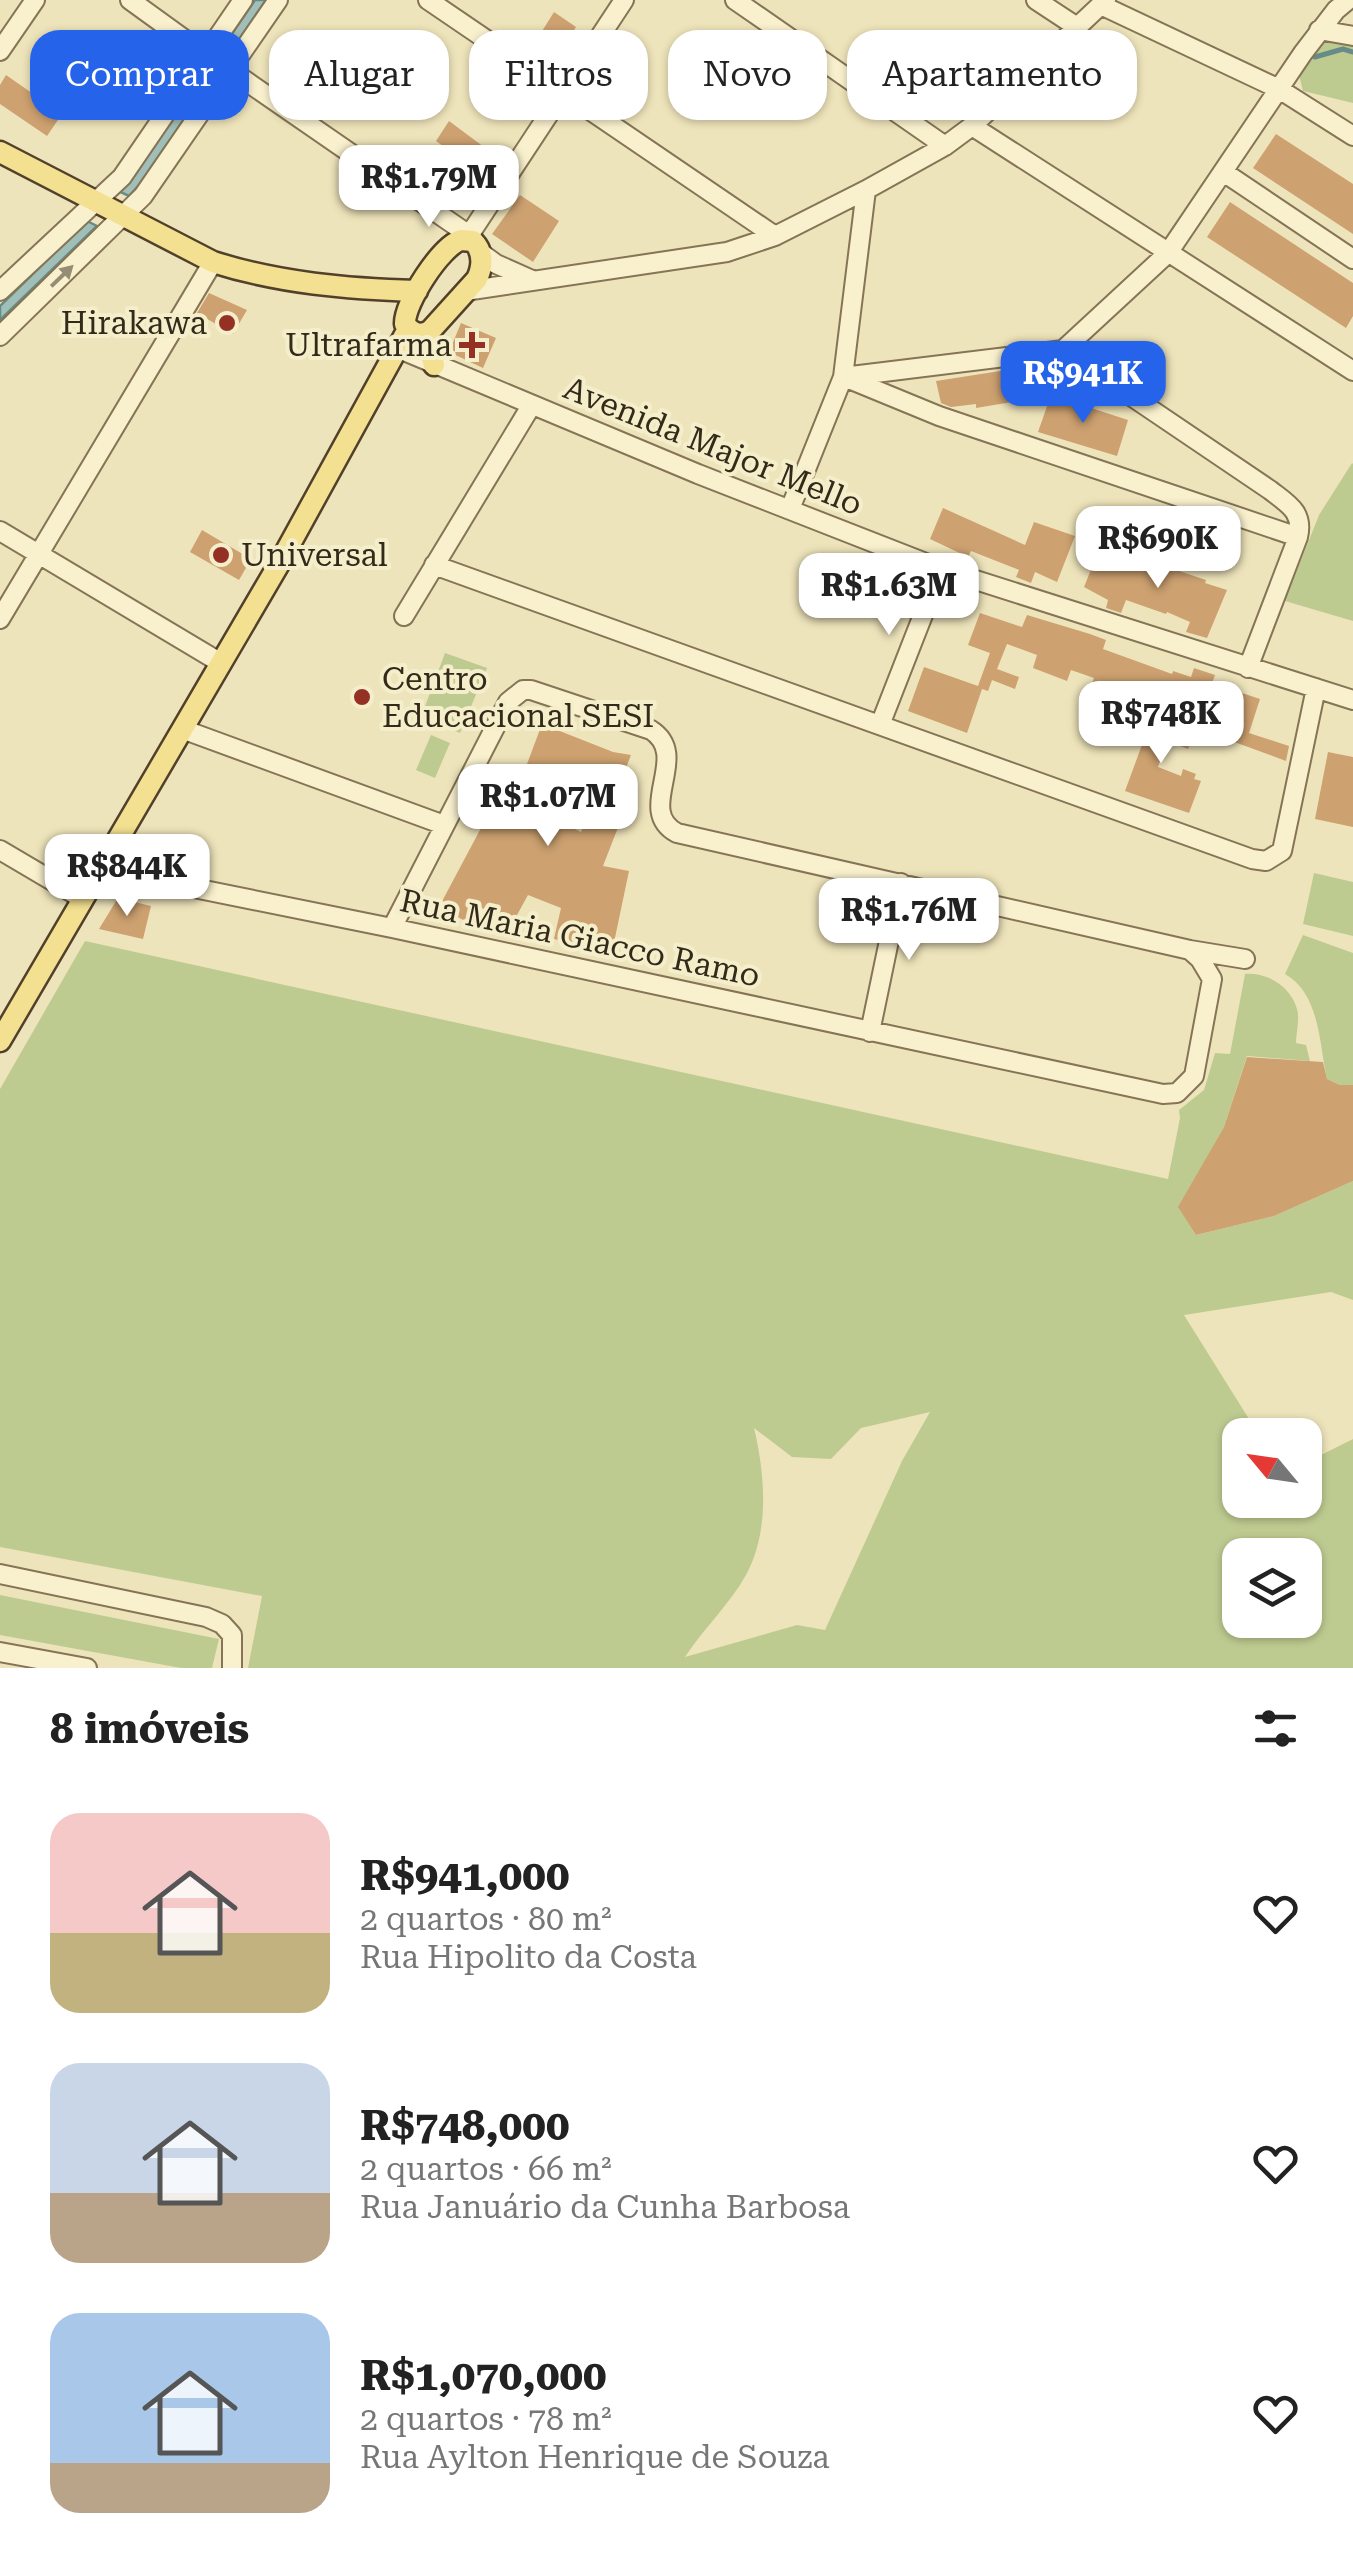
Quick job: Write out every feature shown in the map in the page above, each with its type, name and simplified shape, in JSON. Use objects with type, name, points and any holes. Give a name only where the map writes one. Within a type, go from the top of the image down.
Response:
[{"type":"main road","points":[[0,152],[213,262],[268,276],[350,289],[416,290]]},
{"type":"main road","points":[[0,1042],[412,325],[416,290],[456,241],[472,242],[481,270],[435,326],[412,325],[350,289]]},
{"type":"main road","points":[[412,325],[434,364]]},
{"type":"street","points":[[0,51],[36,0]]},
{"type":"street","points":[[130,0],[171,30]]},
{"type":"street","points":[[223,30],[243,0]]},
{"type":"street","points":[[249,42],[278,0]]},
{"type":"street","points":[[428,0],[472,30]]},
{"type":"street","points":[[604,30],[624,0]]},
{"type":"street","points":[[735,0],[944,146]]},
{"type":"street","points":[[1036,0],[1077,27]]},
{"type":"street","points":[[844,377],[1063,350],[1168,254],[1320,30],[1348,0]]},
{"type":"street","points":[[465,291],[727,252],[774,236],[944,146],[972,126],[1104,2],[1279,89],[1353,136]]},
{"type":"street","points":[[1320,30],[1353,36]]},
{"type":"street","points":[[249,84],[472,242],[496,264],[532,280]]},
{"type":"street","points":[[0,291],[122,177],[161,120]]},
{"type":"street","points":[[0,336],[142,196],[195,120]]},
{"type":"street","points":[[472,242],[547,120]]},
{"type":"street","points":[[605,120],[774,236]]},
{"type":"street","points":[[972,126],[1353,371]]},
{"type":"street","points":[[1225,173],[1353,258]]},
{"type":"street","points":[[790,509],[844,377],[866,190]]},
{"type":"street","points":[[0,620],[213,262]]},
{"type":"street","name":"Avenida Major Mello","points":[[397,348],[532,406],[942,569],[1353,700]]},
{"type":"street","points":[[1063,350],[1286,502],[1299,515],[1298,536],[1248,668]]},
{"type":"street","points":[[844,377],[939,416],[1298,536]]},
{"type":"street","points":[[404,616],[532,406]]},
{"type":"street","points":[[0,532],[221,663]]},
{"type":"street","points":[[434,565],[1252,859],[1274,858],[1282,851],[1316,688]]},
{"type":"street","points":[[880,725],[942,569]]},
{"type":"street","points":[[392,928],[508,702],[516,694],[532,690],[661,736],[668,756],[659,813],[664,824],[678,833],[1190,950],[1246,959],[1212,978],[1190,950]]},
{"type":"street","points":[[182,729],[444,824]]},
{"type":"street","points":[[0,850],[83,898]]},
{"type":"street","name":"Rua Maria Giacco Ramo","points":[[100,870],[392,928],[1163,1094],[1177,1093],[1194,1076],[1212,978]]},
{"type":"street","points":[[870,1032],[901,883]]},
{"type":"street","points":[[0,1574],[206,1617],[232,1634],[232,1668]]},
{"type":"street","points":[[0,1652],[87,1668]]},
{"type":"green space","points":[[1322,40],[1353,41],[1353,103],[1303,91],[1298,71]]},
{"type":"green space","points":[[1352,463],[1353,621],[1285,601],[1319,515]]},
{"type":"green space","points":[[445,653],[487,668],[460,733],[421,717]]},
{"type":"green space","points":[[431,735],[450,743],[435,778],[416,770]]},
{"type":"green space","points":[[1314,873],[1353,882],[1353,936],[1303,924]]},
{"type":"green space","points":[[1303,935],[1353,953],[1353,1085],[1327,1079],[1312,1007],[1297,983],[1285,974]]},
{"type":"green space","points":[[85,941],[1168,1179],[1179,1110],[1204,1090],[1215,1053],[1230,1054],[1245,974],[1270,978],[1294,1001],[1298,1017],[1296,1043],[1306,1045],[1310,1061],[1247,1056],[1224,1127],[1179,1207],[1196,1235],[1274,1216],[1353,1181],[1353,1300],[1331,1292],[1184,1315],[1248,1418],[1222,1418],[1222,1518],[1322,1518],[1322,1454],[1353,1439],[1353,1668],[248,1668],[262,1596],[0,1547],[0,1089]],"holes":[[[930,1412],[902,1461],[825,1630],[797,1625],[685,1657],[740,1586],[754,1558],[763,1502],[754,1428],[792,1457],[831,1459],[861,1428]]]},
{"type":"green space","points":[[0,1595],[219,1639],[212,1668],[181,1668],[0,1635]]},
{"type":"water","points":[[255,0],[266,0],[246,30],[234,30]]},
{"type":"water","points":[[171,120],[184,120],[129,196],[118,191]]},
{"type":"water","points":[[87,221],[97,226],[0,320],[0,306]]},
{"type":"building","points":[[554,12],[576,27],[574,30],[543,30]]},
{"type":"building","points":[[6,75],[30,92],[30,120],[58,120],[47,136],[0,104],[0,85]]},
{"type":"building","points":[[449,121],[488,150],[475,169],[436,141]]},
{"type":"building","points":[[1276,134],[1353,184],[1353,234],[1253,168]]},
{"type":"building","points":[[520,195],[559,221],[533,262],[492,234]]},
{"type":"building","points":[[1230,202],[1353,283],[1353,316],[1346,328],[1207,237]]},
{"type":"building","name":"Hirakawa","points":[[209,293],[247,310],[233,334],[197,313]]},
{"type":"building","name":"Ultrafarma","points":[[461,323],[496,338],[483,368],[449,352]]},
{"type":"building","points":[[1032,366],[1037,398],[976,408],[976,404],[951,407],[941,403],[936,381]]},
{"type":"building","points":[[1051,395],[1128,420],[1117,456],[1038,432]]},
{"type":"building","points":[[943,508],[1025,545],[1034,522],[1075,536],[1057,582],[1035,572],[1031,583],[1016,577],[1019,570],[971,551],[968,557],[930,539]]},
{"type":"building","name":"Universal","points":[[202,530],[251,559],[239,580],[190,552]]},
{"type":"building","points":[[1119,551],[1227,590],[1207,638],[1186,632],[1190,622],[1167,612],[1126,600],[1121,613],[1106,608],[1108,600],[1084,587],[1094,562],[1112,569]]},
{"type":"building","points":[[980,613],[1022,627],[1027,615],[1106,640],[1103,649],[1172,674],[1173,671],[1191,677],[1194,668],[1215,675],[1212,683],[1260,699],[1249,733],[1289,746],[1286,761],[1218,736],[1221,720],[1159,698],[1162,690],[1138,682],[1136,689],[1127,686],[1125,691],[1114,686],[1102,719],[1082,711],[1094,678],[1071,670],[1067,681],[1033,668],[1037,655],[1007,644],[997,669],[1019,677],[1015,689],[992,680],[988,691],[982,689],[967,733],[908,711],[924,667],[978,686],[990,653],[968,645]]},
{"type":"building","points":[[1135,713],[1194,733],[1188,749],[1167,741],[1158,767],[1181,776],[1183,769],[1196,774],[1194,779],[1201,781],[1189,813],[1125,791],[1146,734],[1130,728]]},
{"type":"building","points":[[542,724],[613,752],[631,755],[615,796],[548,768],[528,806],[581,832],[588,814],[619,825],[603,866],[629,871],[612,952],[554,939],[561,908],[528,895],[512,924],[476,905],[467,922],[439,907],[514,766],[524,772]]},
{"type":"building","points":[[1328,752],[1353,757],[1353,827],[1315,819]]},
{"type":"building","points":[[118,898],[151,906],[143,939],[99,929]]},
{"type":"building","points":[[1247,1057],[1323,1062],[1327,1079],[1353,1085],[1353,1181],[1274,1216],[1196,1235],[1178,1207],[1224,1127]]},
{"type":"waterway","points":[[1315,57],[1343,49],[1353,52]]},
{"type":"place","name":"Hirakawa","points":[[227,323]]},
{"type":"place","name":"Ultrafarma","points":[[472,345]]},
{"type":"place","name":"Universal","points":[[221,555]]},
{"type":"place","name":"Centro Educacional SESI","points":[[362,697]]}]
